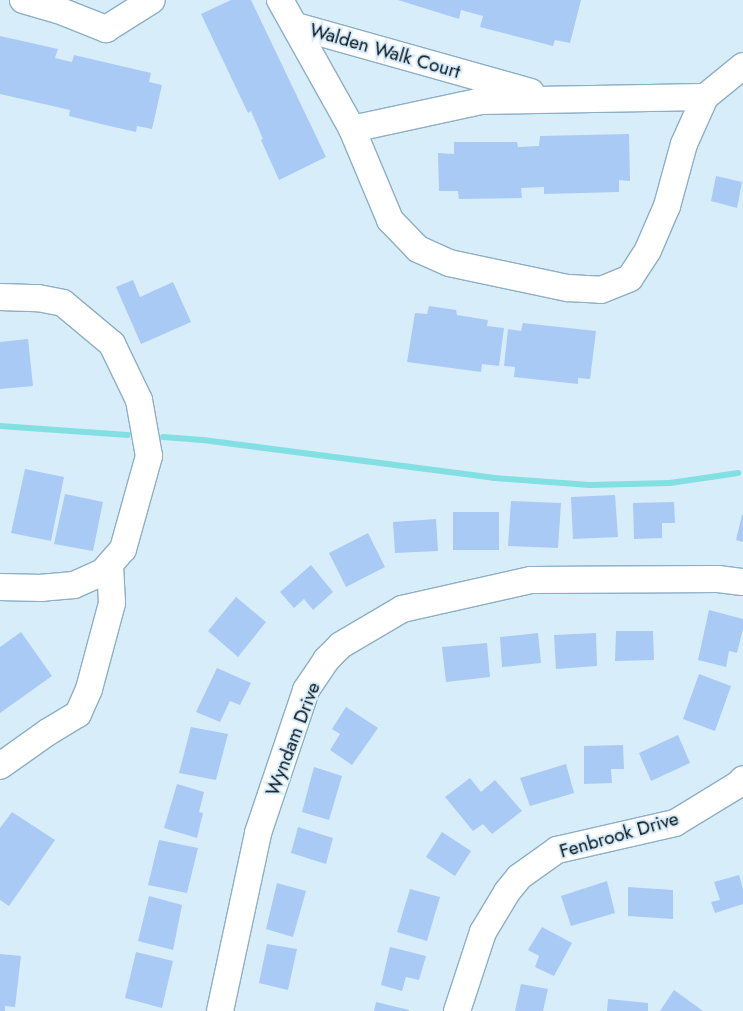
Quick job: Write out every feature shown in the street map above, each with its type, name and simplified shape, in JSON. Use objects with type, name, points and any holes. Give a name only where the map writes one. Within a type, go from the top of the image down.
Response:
[{"type":"street","points":[[23,0],[58,10],[106,30],[152,0]]},
{"type":"street","points":[[280,0],[296,26]]},
{"type":"street","name":"Walden Walk Court","points":[[296,26],[558,99]]},
{"type":"street","name":"Walden Walk Court","points":[[296,26],[352,129],[481,101],[706,97]]},
{"type":"street","points":[[352,129],[390,220],[418,249],[449,263],[568,288],[601,290],[630,278],[648,250],[667,206],[684,144],[706,97],[743,66]]},
{"type":"street","points":[[0,297],[38,298],[63,303],[112,344],[139,400],[149,456],[122,549],[103,572],[74,585],[42,588],[0,587]]},
{"type":"street","points":[[0,766],[48,732],[78,714],[89,689],[112,603],[110,565]]},
{"type":"street","name":"Wyndam Drive","points":[[220,1011],[258,833],[306,690],[326,660],[342,645],[402,609],[531,580],[718,579],[743,582]]},
{"type":"street","name":"Fenbrook Drive","points":[[457,1011],[483,932],[506,892],[519,877],[557,850],[675,823],[739,784],[743,779]]},
{"type":"building","points":[[231,0],[251,0],[326,157],[279,180],[261,140],[263,139],[251,111],[248,113],[201,14]]},
{"type":"building","points":[[398,0],[581,0],[570,43],[555,40],[553,46],[480,27],[483,16],[461,10],[459,19]]},
{"type":"building","points":[[0,36],[58,49],[55,58],[72,62],[74,55],[151,73],[149,82],[162,85],[152,129],[137,126],[136,132],[101,124],[69,116],[70,110],[0,94]]},
{"type":"building","points":[[629,134],[630,181],[619,180],[619,192],[544,194],[544,187],[521,188],[522,198],[459,199],[458,191],[439,191],[438,153],[454,154],[454,142],[517,142],[518,147],[539,146],[540,136]]},
{"type":"building","points":[[716,176],[742,182],[737,208],[711,201]]},
{"type":"building","points":[[133,280],[140,297],[173,282],[191,322],[141,344],[116,287]]},
{"type":"building","points":[[429,306],[456,310],[457,315],[488,320],[487,326],[504,328],[499,366],[482,364],[481,372],[407,362],[415,313],[427,314]]},
{"type":"building","points":[[523,323],[596,331],[590,379],[578,378],[578,384],[514,377],[515,367],[504,366],[508,329],[521,331]]},
{"type":"building","points":[[28,339],[33,386],[0,389],[0,342]]},
{"type":"building","points":[[25,469],[64,477],[51,541],[11,533]]},
{"type":"building","points":[[65,494],[103,502],[93,551],[54,544]]},
{"type":"building","points":[[615,495],[618,537],[573,539],[571,497]]},
{"type":"building","points":[[511,501],[561,503],[558,548],[508,546]]},
{"type":"building","points":[[674,502],[675,523],[662,523],[662,538],[634,539],[633,503]]},
{"type":"building","points":[[453,512],[499,512],[499,550],[453,550]]},
{"type":"building","points":[[743,515],[743,542],[736,540]]},
{"type":"building","points":[[436,519],[438,551],[395,553],[393,522]]},
{"type":"building","points":[[368,533],[385,567],[346,587],[329,553]]},
{"type":"building","points":[[311,565],[333,592],[313,610],[304,599],[294,608],[280,592]]},
{"type":"building","points":[[236,597],[266,622],[238,657],[208,631]]},
{"type":"building","points":[[709,610],[743,619],[743,629],[737,653],[729,651],[726,667],[698,660]]},
{"type":"building","points":[[616,631],[653,631],[654,660],[615,661]]},
{"type":"building","points":[[21,632],[52,676],[0,713],[0,647]]},
{"type":"building","points":[[538,633],[541,663],[502,667],[500,637]]},
{"type":"building","points":[[596,633],[597,666],[556,669],[554,635]]},
{"type":"building","points":[[487,643],[490,677],[446,682],[442,647]]},
{"type":"building","points":[[217,668],[251,683],[240,705],[230,701],[220,722],[196,712]]},
{"type":"building","points":[[699,674],[731,686],[715,731],[683,719]]},
{"type":"building","points":[[346,707],[378,728],[352,765],[330,750],[340,734],[332,729]]},
{"type":"building","points":[[191,727],[228,734],[216,780],[179,773]]},
{"type":"building","points":[[678,735],[690,763],[651,781],[639,753]]},
{"type":"building","points":[[623,745],[624,769],[611,769],[612,783],[584,784],[584,746]]},
{"type":"building","points":[[566,764],[574,793],[530,806],[520,778]]},
{"type":"building","points":[[314,767],[342,776],[329,820],[302,812]]},
{"type":"building","points":[[470,778],[481,792],[495,780],[522,811],[492,834],[483,824],[473,831],[445,797]]},
{"type":"building","points":[[177,784],[204,792],[199,812],[203,813],[197,838],[164,828]]},
{"type":"building","points":[[12,812],[55,840],[9,906],[0,900],[0,828]]},
{"type":"building","points":[[298,827],[333,838],[326,864],[291,853]]},
{"type":"building","points":[[442,832],[471,851],[455,876],[426,857]]},
{"type":"building","points":[[159,840],[198,848],[187,893],[148,885]]},
{"type":"building","points":[[739,875],[743,889],[743,904],[715,913],[711,902],[720,900],[714,882]]},
{"type":"building","points":[[607,881],[615,913],[571,926],[561,896]]},
{"type":"building","points":[[277,883],[306,891],[293,937],[266,929]]},
{"type":"building","points":[[628,887],[673,890],[673,919],[628,916]]},
{"type":"building","points":[[410,889],[440,897],[427,941],[397,932]]},
{"type":"building","points":[[149,896],[182,905],[173,950],[138,941]]},
{"type":"building","points":[[542,927],[572,943],[554,976],[535,967],[539,956],[528,950]]},
{"type":"building","points":[[267,944],[297,949],[288,990],[259,983]]},
{"type":"building","points":[[390,947],[426,956],[419,980],[406,977],[402,991],[381,985]]},
{"type":"building","points":[[136,952],[173,961],[162,1008],[125,998]]},
{"type":"building","points":[[0,954],[21,956],[15,1007],[5,1006],[5,1011],[0,1011]]},
{"type":"building","points":[[521,984],[548,989],[543,1011],[515,1011]]},
{"type":"building","points":[[674,990],[703,1011],[660,1011]]},
{"type":"building","points":[[608,999],[648,1003],[648,1011],[607,1011]]},
{"type":"building","points":[[376,1002],[409,1010],[409,1011],[374,1011]]},
{"type":"waterway","points":[[0,426],[128,435]]},
{"type":"waterway","points":[[163,437],[203,440],[494,478],[590,485],[670,483],[738,473]]}]
